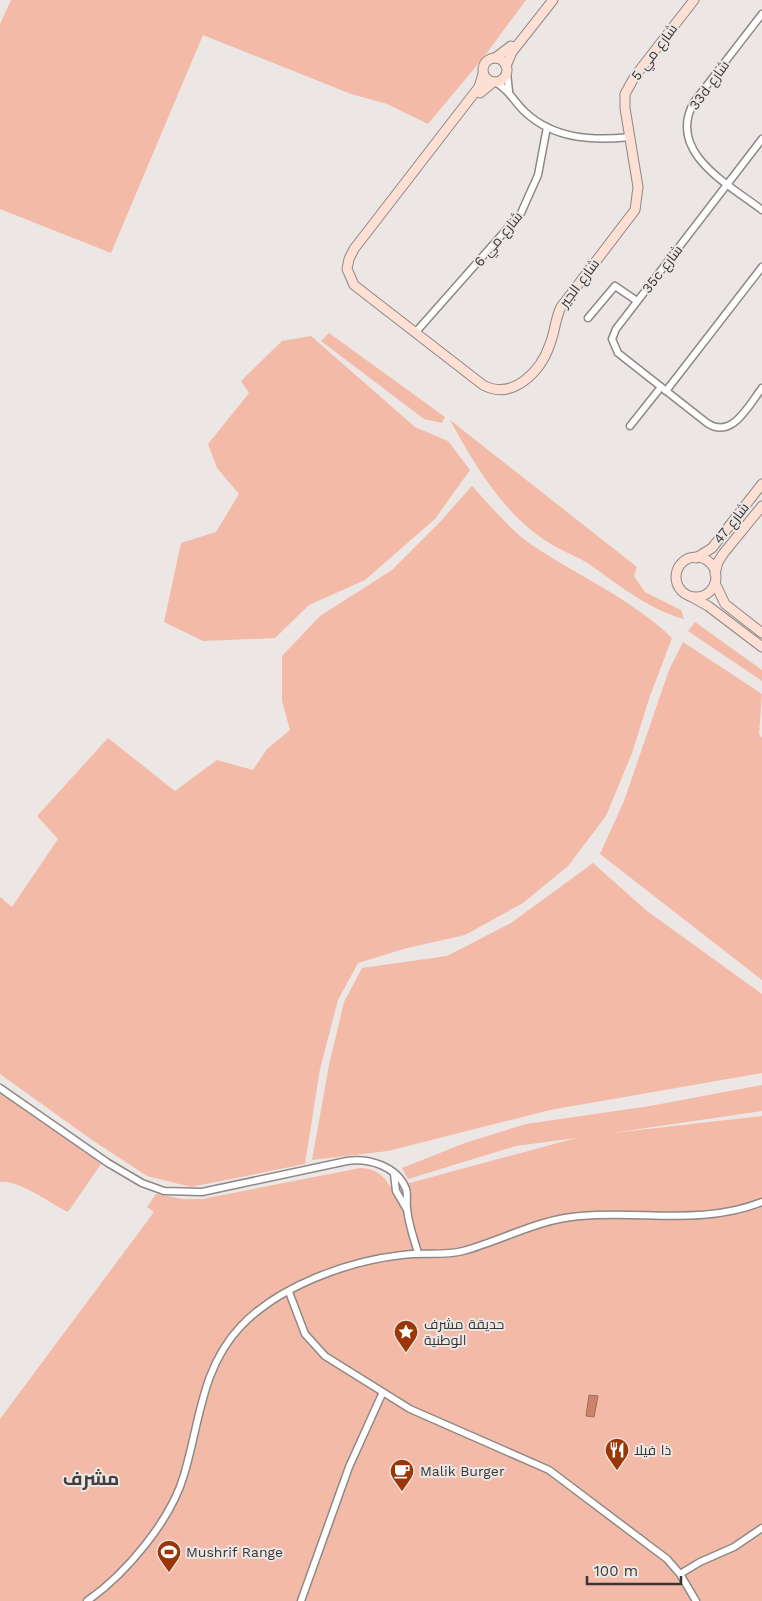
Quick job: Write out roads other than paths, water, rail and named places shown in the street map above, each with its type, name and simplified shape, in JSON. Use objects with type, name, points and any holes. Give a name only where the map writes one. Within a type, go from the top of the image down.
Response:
[{"type":"street","points":[[546,0],[507,50],[484,64],[483,74],[488,80],[509,92],[523,110],[547,127],[562,134],[590,139],[630,137]]},
{"type":"street","points":[[359,289],[353,272],[356,255],[483,89],[494,82],[501,81],[507,70],[512,52],[552,0]]},
{"type":"street","name":"شارع مي 5","points":[[630,137],[625,108],[628,88],[694,0]]},
{"type":"street","name":"33d شارع","points":[[762,14],[689,110],[686,119],[686,138],[694,154],[727,184],[762,210]]},
{"type":"street","points":[[495,58],[503,62],[507,70],[509,92]]},
{"type":"street","name":"شارع الجير","points":[[483,74],[478,87],[351,253],[348,273],[359,289],[490,389],[505,390],[525,381],[547,353],[561,307],[635,210],[638,193],[630,137]]},
{"type":"street","name":"شارع مي 6","points":[[415,333],[521,213],[538,175],[547,127]]},
{"type":"street","name":"35c شارع","points":[[663,389],[618,354],[612,344],[616,329],[762,140]]},
{"type":"street","points":[[630,426],[663,389],[762,267]]},
{"type":"street","points":[[588,318],[614,286],[637,302]]},
{"type":"street","points":[[663,389],[707,423],[720,428],[734,423],[762,388]]},
{"type":"street","name":"شارع 47","points":[[696,558],[712,548],[762,484]]},
{"type":"street","name":"شارع 47","points":[[715,580],[717,567],[723,554],[762,506]]},
{"type":"street","points":[[752,519],[762,518]]},
{"type":"street","points":[[762,633],[726,604],[715,580],[711,565],[704,560],[696,558],[680,565],[676,575],[682,591],[708,606],[762,648]]},
{"type":"street","points":[[692,597],[708,593],[715,580]]},
{"type":"street","points":[[0,1088],[108,1163],[142,1183],[164,1190],[202,1192],[357,1160],[376,1163],[394,1174],[406,1188],[407,1208],[418,1253]]},
{"type":"street","points":[[87,1601],[122,1571],[159,1524],[174,1499],[187,1464],[204,1389],[222,1350],[250,1318],[289,1292],[317,1278],[352,1265],[393,1256],[461,1251],[543,1223],[569,1217],[691,1217],[762,1202]]},
{"type":"street","points":[[289,1292],[301,1326],[318,1350],[382,1394],[424,1416],[549,1470],[653,1548],[680,1574],[696,1601]]},
{"type":"street","points":[[301,1601],[349,1467],[382,1394]]},
{"type":"street","points":[[680,1574],[700,1562],[734,1548],[762,1528]]},
{"type":"place","name":"حديقة مشرف الوطنية","points":[[406,1353]]},
{"type":"place","name":"ذا فيلا","points":[[617,1471]]},
{"type":"place","name":"Malik Burger","points":[[402,1492]]},
{"type":"place","name":"Mushrif Range","points":[[169,1573]]},
{"type":"district","name":"مشرف","points":[[91,1478]]}]
